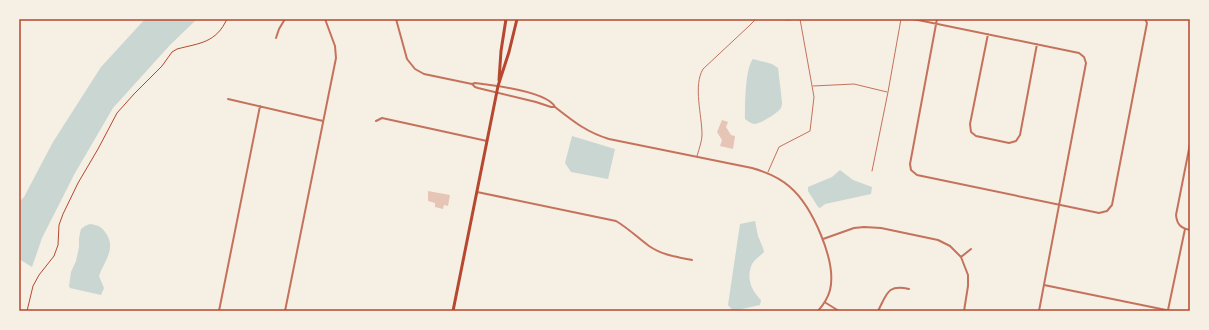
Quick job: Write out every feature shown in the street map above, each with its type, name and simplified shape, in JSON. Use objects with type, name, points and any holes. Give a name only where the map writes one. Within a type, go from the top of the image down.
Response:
[{"type":"main road","points":[[454,311],[497,93],[506,19]]},
{"type":"main road","points":[[498,86],[509,52],[517,19]]},
{"type":"street","points":[[276,38],[285,19]]},
{"type":"street","points":[[285,311],[336,58],[335,46],[325,19]]},
{"type":"street","points":[[396,19],[407,59],[415,69],[424,74],[472,84],[475,83],[498,86],[545,98],[583,128],[609,140],[752,168],[767,172],[780,179],[791,188],[801,200],[813,218],[823,240],[830,265],[831,279],[826,302],[818,311]]},
{"type":"street","points":[[913,19],[1079,53],[1084,57],[1086,63],[1039,311]]},
{"type":"street","points":[[938,19],[910,164],[911,170],[917,175],[1099,213],[1107,211],[1112,205],[1147,23],[1145,19]]},
{"type":"street","points":[[988,34],[970,124],[971,132],[976,136],[1009,143],[1016,141],[1020,135],[1037,44]]},
{"type":"street","points":[[472,84],[474,87],[555,107]]},
{"type":"street","points":[[228,99],[324,121]]},
{"type":"street","points":[[219,311],[260,106]]},
{"type":"street","points":[[376,121],[382,118],[487,141]]},
{"type":"street","points":[[1190,144],[1176,215],[1180,227],[1190,230]]},
{"type":"street","points":[[477,192],[616,221],[658,251],[692,260]]},
{"type":"street","points":[[823,240],[854,228],[881,228],[938,240],[950,246],[961,257],[968,274],[968,286],[964,311]]},
{"type":"street","points":[[1044,285],[1169,311],[1185,229]]},
{"type":"street","points":[[961,257],[971,250]]},
{"type":"street","points":[[878,311],[892,288],[898,287],[909,289]]},
{"type":"street","points":[[826,302],[839,311]]},
{"type":"lane","points":[[697,157],[702,136],[698,85],[699,76],[703,69],[756,19]]},
{"type":"lane","points":[[779,19],[797,19]]},
{"type":"lane","points":[[767,172],[779,147],[810,131],[814,97],[800,19]]},
{"type":"lane","points":[[872,171],[901,19]]},
{"type":"lane","points":[[813,86],[854,84],[888,92]]},
{"type":"path","points":[[27,311],[33,286],[39,274],[54,256],[58,245],[59,225],[63,214],[78,183],[117,114],[134,94],[162,66],[172,52],[177,49],[207,42],[223,27],[227,19]]},
{"type":"shaded area","points":[[145,19],[197,19],[170,45],[113,108],[75,173],[42,238],[32,267],[19,259],[19,202],[24,197],[53,142],[101,67]]},
{"type":"shaded area","points":[[753,59],[772,64],[778,68],[782,102],[781,108],[776,113],[757,124],[750,123],[745,119],[745,97],[748,70]]},
{"type":"shaded area","points":[[572,136],[615,149],[608,179],[571,172],[565,163]]},
{"type":"shaded area","points":[[840,170],[853,180],[872,187],[871,194],[825,204],[820,208],[818,207],[808,191],[808,187],[832,177]]},
{"type":"shaded area","points":[[755,221],[758,236],[764,252],[752,264],[749,274],[750,284],[761,300],[760,305],[733,311],[728,305],[740,224]]},
{"type":"shaded area","points":[[90,224],[96,225],[102,229],[107,235],[110,246],[108,256],[99,276],[104,288],[101,295],[70,288],[69,286],[71,272],[76,261],[79,247],[81,229]]},
{"type":"building","points":[[722,120],[728,122],[726,127],[731,135],[735,136],[733,149],[720,146],[722,140],[717,132]]},
{"type":"building","points":[[428,191],[450,195],[448,206],[444,205],[443,209],[435,207],[435,203],[428,201]]}]
